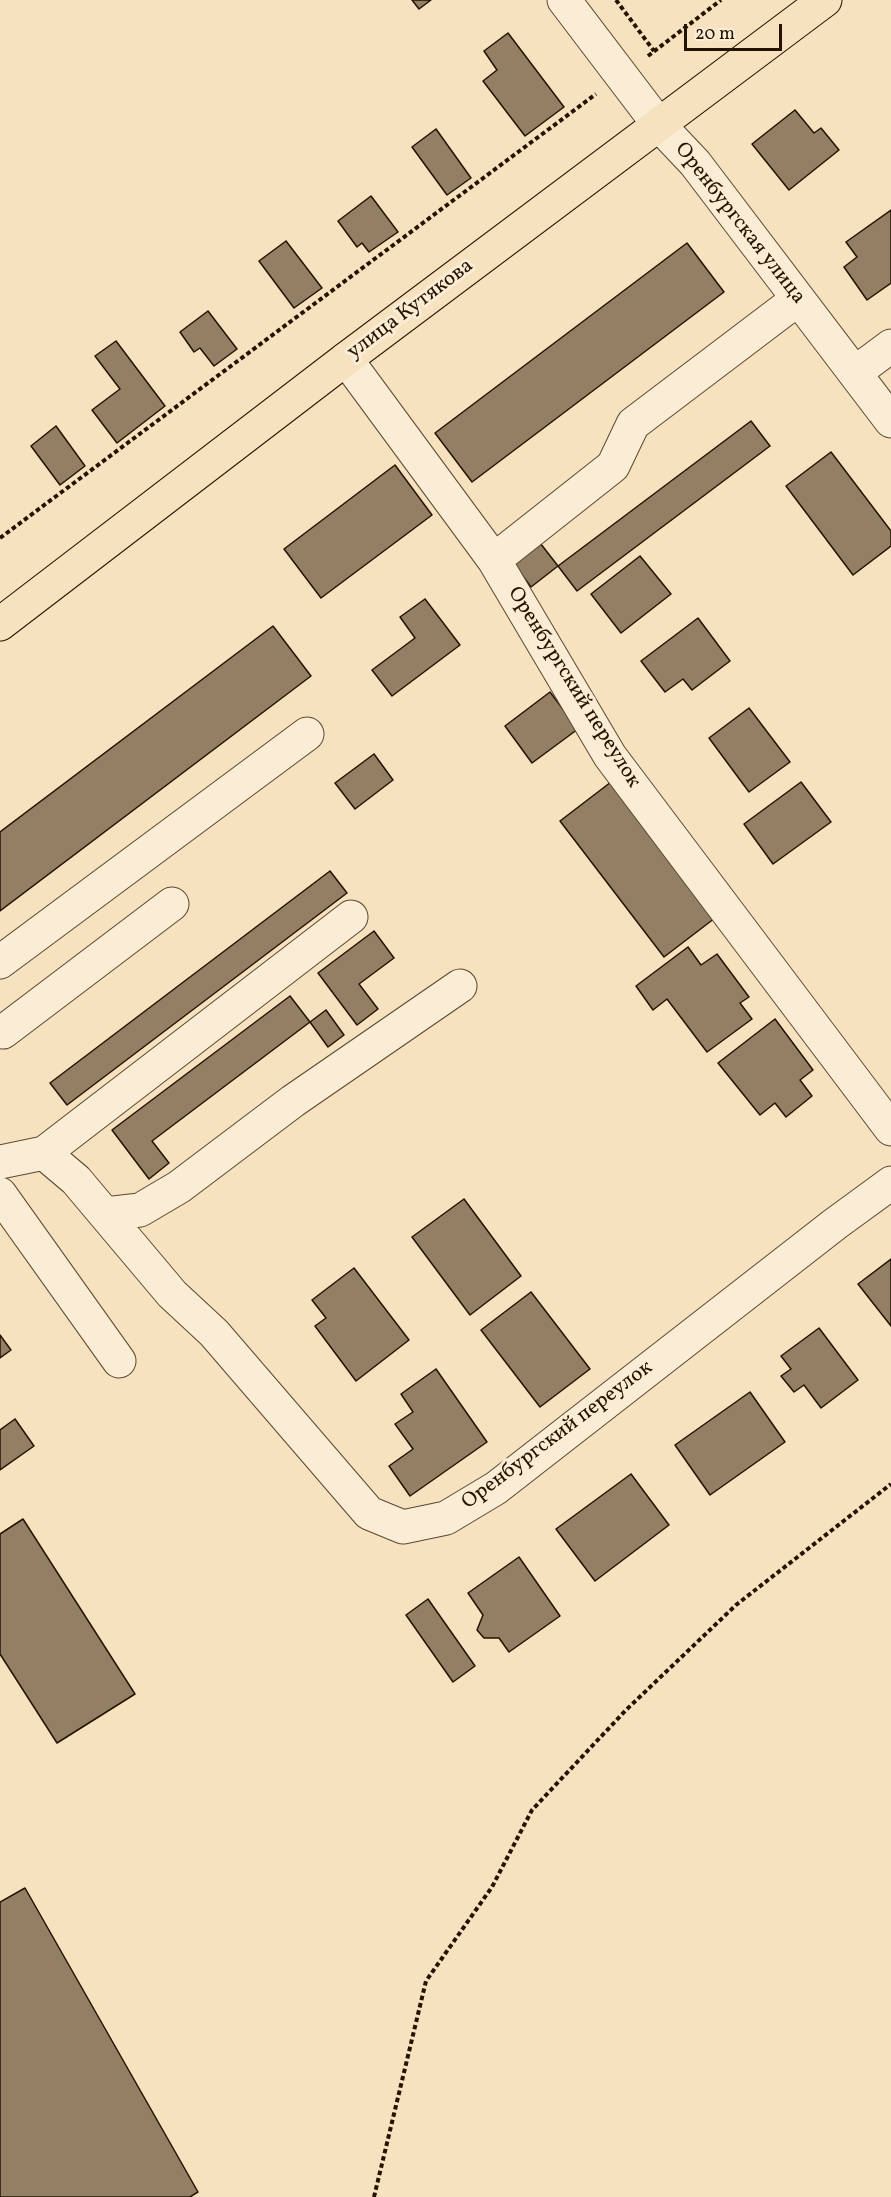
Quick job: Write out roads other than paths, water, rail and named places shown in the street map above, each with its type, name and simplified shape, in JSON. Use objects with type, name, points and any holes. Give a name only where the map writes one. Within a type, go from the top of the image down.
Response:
[{"type":"main road","name":"улица Кутякова","points":[[0,624],[346,359],[825,0]]},
{"type":"street","name":"Оренбургская улица","points":[[564,0],[658,125],[695,163],[891,421]]},
{"type":"street","points":[[494,560],[613,466],[633,424],[798,299]]},
{"type":"street","points":[[856,372],[891,346]]},
{"type":"street","name":"Оренбургский переулок","points":[[346,359],[494,560],[610,756],[891,1129]]},
{"type":"street","points":[[0,962],[307,734]]},
{"type":"street","points":[[0,1031],[3,1032],[172,904]]},
{"type":"street","points":[[0,1162],[44,1153],[351,917]]},
{"type":"street","points":[[105,1214],[140,1210],[179,1187],[293,1101],[460,986]]},
{"type":"street","name":"Оренбургский переулок","points":[[44,1153],[75,1180],[172,1294],[214,1333],[369,1513],[403,1527],[447,1518],[496,1488],[891,1183]]},
{"type":"street","points":[[0,1194],[119,1361]]}]
